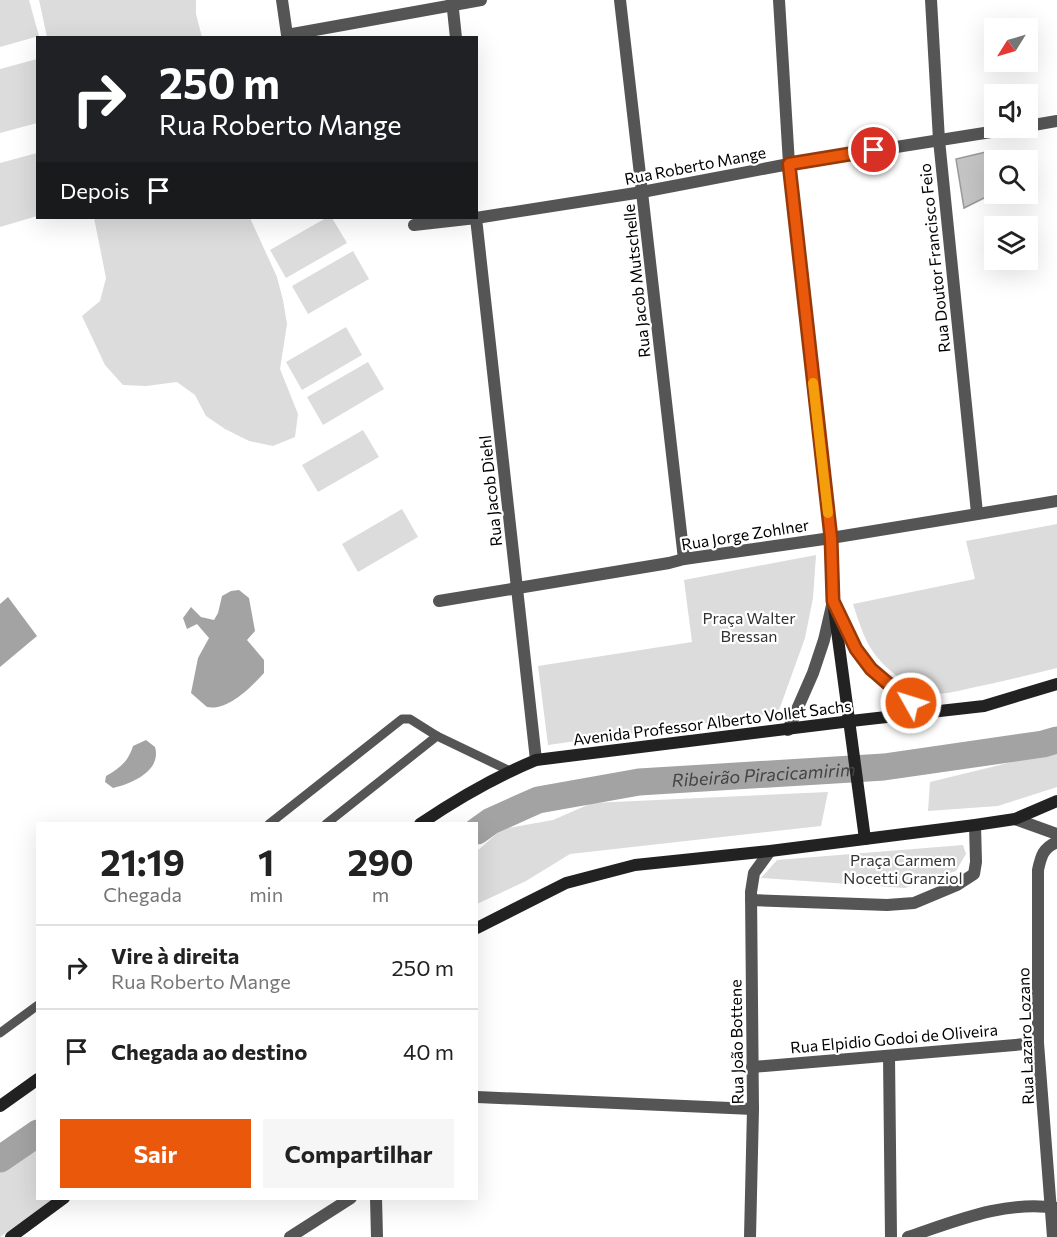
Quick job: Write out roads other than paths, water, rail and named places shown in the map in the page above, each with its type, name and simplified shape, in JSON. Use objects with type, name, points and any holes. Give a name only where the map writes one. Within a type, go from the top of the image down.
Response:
[{"type":"main road","points":[[833,601],[865,839]]},
{"type":"main road","name":"Avenida Professor Alberto Vollet Sachs","points":[[423,822],[460,798],[536,760],[788,730],[850,720],[984,706],[1057,684]]},
{"type":"main road","points":[[478,927],[566,883],[635,865],[770,851],[1015,819],[1057,801]]},
{"type":"main road","points":[[0,1106],[36,1080]]},
{"type":"main road","points":[[11,1237],[61,1200]]},
{"type":"street","points":[[282,0],[287,35],[452,2],[481,0]]},
{"type":"street","name":"Rua Jacob Mutschelle","points":[[621,0],[684,559]]},
{"type":"street","points":[[779,0],[789,164],[831,538],[833,601],[813,674],[788,730]]},
{"type":"street","name":"Rua Doutor Francisco Feio","points":[[931,0],[939,140],[977,513]]},
{"type":"street","points":[[452,2],[456,36]]},
{"type":"street","points":[[1038,124],[1057,121]]},
{"type":"street","name":"Rua Roberto Mange","points":[[478,218],[984,133]]},
{"type":"street","name":"Rua Roberto Mange","points":[[414,225],[467,219]]},
{"type":"street","name":"Rua Jacob Diehl","points":[[476,219],[536,760]]},
{"type":"street","name":"Rua Jorge Zohlner","points":[[439,601],[684,559],[831,538],[1057,501]]},
{"type":"street","points":[[833,601],[856,649],[871,669],[898,694],[923,712]]},
{"type":"street","points":[[1015,819],[1057,834]]},
{"type":"street","points":[[751,900],[887,905],[914,903],[957,885],[974,874],[975,825]]},
{"type":"street","name":"Rua Lazaro Lozano","points":[[1053,1237],[1055,1208],[1038,1042],[1038,870],[1042,852],[1057,842]]},
{"type":"street","name":"Rua João Bottene","points":[[750,1237],[753,1109],[751,900],[754,873],[770,851]]},
{"type":"street","name":"Rua Elpidio Godoi de Oliveira","points":[[752,1067],[1038,1042]]},
{"type":"street","points":[[889,1056],[891,1237]]},
{"type":"street","points":[[478,1097],[753,1109]]},
{"type":"street","points":[[1044,1108],[1057,1108]]},
{"type":"street","points":[[290,1237],[348,1200]]},
{"type":"street","points":[[376,1200],[377,1237]]},
{"type":"street","points":[[908,1237],[987,1211],[1024,1207],[1055,1208]]},
{"type":"lane","points":[[272,822],[397,722],[410,719],[437,736],[510,771]]},
{"type":"lane","points":[[329,822],[437,736]]},
{"type":"lane","points":[[0,1034],[36,1007]]},
{"type":"waterway","name":"Ribeirão Piracicamirim","points":[[478,830],[491,821],[538,800],[639,782],[884,767],[1057,740]]},
{"type":"waterway","name":"Ribeirão Piracicamirim","points":[[0,1159],[36,1134]]},
{"type":"park label","name":"Praça Walter Bressan","points":[[749,626]]},
{"type":"park label","name":"Praça Carmem Nocetti Granziol","points":[[903,868]]}]
